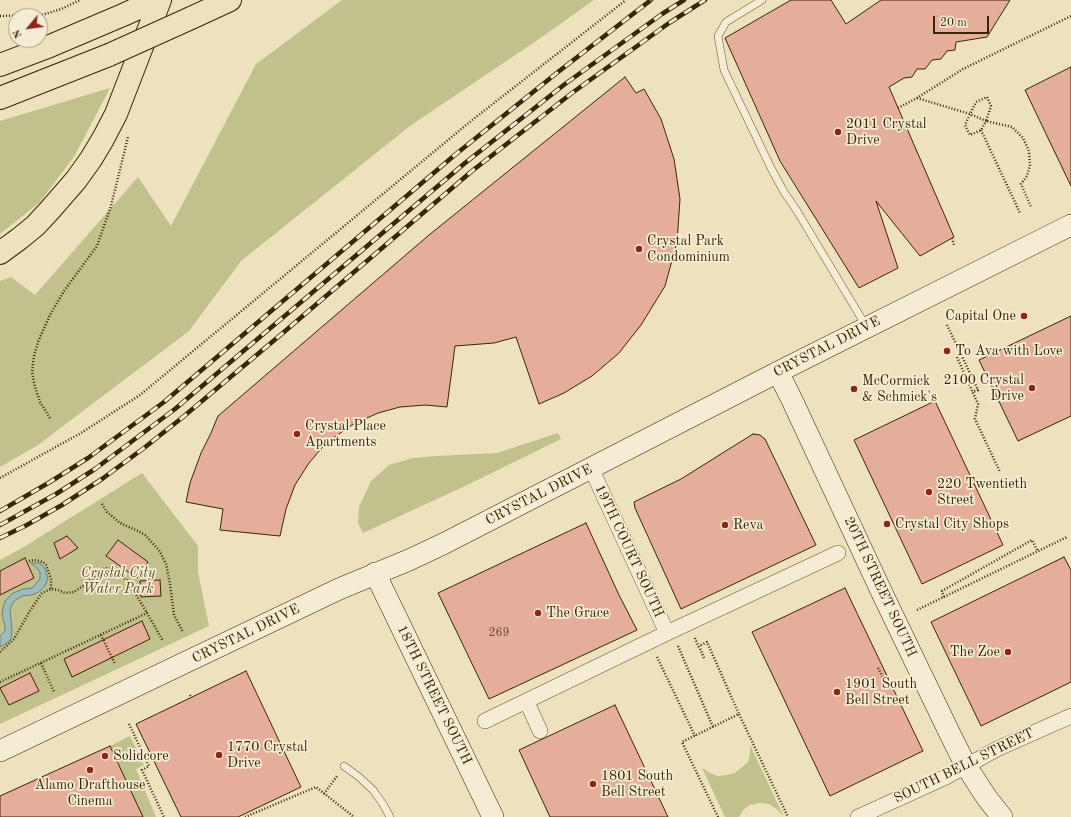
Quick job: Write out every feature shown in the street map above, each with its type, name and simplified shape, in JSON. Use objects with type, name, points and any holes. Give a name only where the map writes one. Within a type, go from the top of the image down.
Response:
[{"type":"highway","points":[[0,65],[50,46],[156,0]]},
{"type":"highway","points":[[0,253],[19,240],[49,211],[76,180],[91,159],[116,114],[160,0]]},
{"type":"highway","points":[[0,98],[109,55],[230,0]]},
{"type":"street","name":"CRYSTAL DRIVE","points":[[0,751],[339,589],[443,544],[778,372],[1071,225]]},
{"type":"street","name":"20TH STREET SOUTH","points":[[778,372],[883,595],[966,766],[986,798],[1002,817]]},
{"type":"street","name":"19TH COURT SOUTH","points":[[591,468],[670,632]]},
{"type":"street","points":[[485,721],[838,553]]},
{"type":"street","name":"18TH STREET SOUTH","points":[[375,574],[493,817]]},
{"type":"street","points":[[527,702],[540,731]]},
{"type":"street","name":"SOUTH BELL STREET","points":[[858,817],[946,777],[998,749],[1071,716]]},
{"type":"lane","points":[[762,0],[726,22],[718,36],[724,70],[784,192],[867,327]]},
{"type":"lane","points":[[344,766],[373,790],[390,817]]},
{"type":"path","points":[[0,16],[42,15],[61,9],[80,0]]},
{"type":"path","points":[[0,478],[81,433],[140,395],[471,121],[626,0]]},
{"type":"path","points":[[898,108],[963,69],[1071,16]]},
{"type":"path","points":[[987,97],[991,106],[986,121],[981,130],[970,135],[965,125],[976,102],[987,97]]},
{"type":"path","points":[[916,98],[970,114],[986,121],[1012,127],[1023,138],[1029,150],[1030,165],[1027,176],[1021,184],[1031,207]]},
{"type":"path","points":[[50,418],[40,402],[35,387],[32,372],[34,356],[38,342],[50,315],[64,291],[92,255],[97,246],[111,206],[130,130]]},
{"type":"path","points":[[981,130],[1020,212]]},
{"type":"path","points":[[952,238],[954,245]]},
{"type":"path","points":[[948,325],[978,390],[972,392]]},
{"type":"path","points":[[957,357],[978,404],[975,419],[1000,472]]},
{"type":"path","points":[[102,504],[112,517],[120,523],[138,531],[159,550],[166,564],[174,615],[183,632]]},
{"type":"path","points":[[917,610],[1067,537]]},
{"type":"path","points":[[944,597],[942,591],[1032,540],[1038,552]]},
{"type":"path","points":[[29,561],[39,561],[46,565],[51,579],[51,589]]},
{"type":"path","points":[[0,652],[14,639],[42,593],[51,589],[74,592],[103,569],[109,568],[128,581],[163,641]]},
{"type":"path","points":[[0,682],[147,613]]},
{"type":"path","points":[[689,623],[697,646],[704,658],[699,646],[707,642],[739,714],[788,817]]},
{"type":"path","points":[[670,632],[714,727]]},
{"type":"path","points":[[101,635],[115,664]]},
{"type":"path","points":[[650,642],[695,736]]},
{"type":"path","points":[[41,663],[54,692]]},
{"type":"path","points":[[878,668],[886,684]]},
{"type":"path","points":[[718,817],[682,742],[739,714]]},
{"type":"path","points":[[129,724],[149,766],[142,770],[164,817]]},
{"type":"path","points":[[324,794],[344,766]]},
{"type":"path","points":[[245,817],[256,810],[316,787],[354,817]]},
{"type":"green space","points":[[342,0],[594,0],[410,126],[241,261],[189,331],[38,445],[0,467],[0,281],[11,277],[35,295],[138,177],[171,226],[256,64]]},
{"type":"green space","points":[[110,88],[74,157],[39,203],[0,234],[0,121]]},
{"type":"green space","points":[[558,433],[561,439],[463,487],[363,533],[358,523],[359,507],[371,481],[389,465],[413,458],[497,453]]},
{"type":"green space","name":"Crystal City Water Park","points":[[142,473],[198,546],[198,572],[209,626],[0,724],[0,560],[22,548]]},
{"type":"green space","points":[[130,736],[144,765],[136,769],[156,817],[143,817],[110,746]]},
{"type":"green space","points":[[750,745],[784,817],[777,809],[769,804],[759,803],[750,805],[743,810],[739,817],[725,817],[702,768],[718,776],[735,773],[748,762]]},
{"type":"water","points":[[31,563],[38,563],[42,565],[48,579],[45,586],[37,593],[22,596],[14,601],[10,609],[12,631],[11,639],[0,647],[0,636],[5,631],[2,615],[5,601],[13,593],[23,589],[32,588],[40,579],[40,572]]},
{"type":"building","name":"2011 Crystal Drive","points":[[791,0],[831,0],[846,24],[881,0],[1010,0],[987,37],[956,42],[955,50],[947,51],[941,59],[932,60],[925,69],[917,69],[912,77],[904,78],[889,87],[954,237],[920,256],[876,201],[898,268],[859,288],[780,161],[725,38]]},
{"type":"building","points":[[1071,67],[1071,186],[1025,90]]},
{"type":"building","points":[[625,77],[636,93],[644,89],[661,119],[674,159],[680,199],[677,242],[665,286],[641,325],[619,353],[592,376],[564,393],[539,404],[516,337],[494,343],[455,346],[447,407],[425,405],[400,407],[378,413],[352,425],[326,443],[309,463],[295,485],[286,509],[280,536],[220,530],[223,509],[186,502],[190,483],[201,453],[218,416],[429,235]]},
{"type":"building","name":"2100 Crystal Drive","points":[[1071,316],[1071,416],[1018,441],[979,360]]},
{"type":"building","name":"220 Twentieth Street","points":[[935,401],[1003,545],[922,584],[854,440]]},
{"type":"building","name":"Reva","points":[[753,434],[760,435],[765,439],[816,545],[681,609],[635,508],[634,502],[681,479]]},
{"type":"building","name":"The Grace","points":[[586,523],[637,630],[489,699],[438,593]]},
{"type":"building","points":[[67,536],[78,548],[60,559],[54,543]]},
{"type":"building","points":[[118,540],[148,562],[137,578],[106,556]]},
{"type":"building","name":"The Zoe","points":[[1064,557],[1071,570],[1071,682],[981,726],[931,622]]},
{"type":"building","points":[[25,558],[34,578],[0,595],[0,571]]},
{"type":"building","points":[[160,580],[161,596],[141,597],[140,581]]},
{"type":"building","name":"1901 South Bell Street","points":[[845,588],[923,751],[830,796],[752,632]]},
{"type":"building","points":[[142,621],[150,639],[72,677],[64,659]]},
{"type":"building","name":"1770 Crystal Drive","points":[[246,671],[301,787],[238,817],[181,817],[136,724]]},
{"type":"building","points":[[30,673],[39,691],[9,705],[0,688]]},
{"type":"building","name":"1801 South Bell Street","points":[[615,705],[668,817],[550,817],[519,750]]},
{"type":"building","name":"Alamo Drafthouse Cinema","points":[[110,746],[143,817],[0,817],[0,796]]},
{"type":"railway","points":[[0,511],[88,458],[164,402],[456,154],[651,0]]},
{"type":"railway","points":[[0,525],[56,494],[95,469],[175,409],[465,163],[565,84],[662,14],[684,0]]},
{"type":"railway","points":[[0,538],[62,505],[102,479],[144,448],[284,332],[472,171],[572,93],[669,23],[705,0]]},
{"type":"place","name":"2011 Crystal Drive","points":[[838,132]]},
{"type":"place","name":"Crystal Park Condominium","points":[[639,249]]},
{"type":"place","name":"Capital One","points":[[1024,316]]},
{"type":"place","name":"To Ava with Love","points":[[947,351]]},
{"type":"place","name":"2100 Crystal Drive","points":[[1032,388]]},
{"type":"place","name":"McCormick & Schmick's","points":[[854,389]]},
{"type":"place","name":"Crystal Place Apartments","points":[[297,434]]},
{"type":"place","name":"220 Twentieth Street","points":[[929,492]]},
{"type":"place","name":"Crystal City Shops","points":[[887,524]]},
{"type":"place","name":"Reva","points":[[725,525]]},
{"type":"place","name":"The Grace","points":[[538,613]]},
{"type":"place","name":"The Zoe","points":[[1008,652]]},
{"type":"place","name":"1901 South Bell Street","points":[[837,692]]},
{"type":"place","name":"1770 Crystal Drive","points":[[219,755]]},
{"type":"place","name":"Solidcore","points":[[105,756]]},
{"type":"place","name":"Alamo Drafthouse Cinema","points":[[90,770]]},
{"type":"place","name":"1801 South Bell Street","points":[[593,784]]}]
